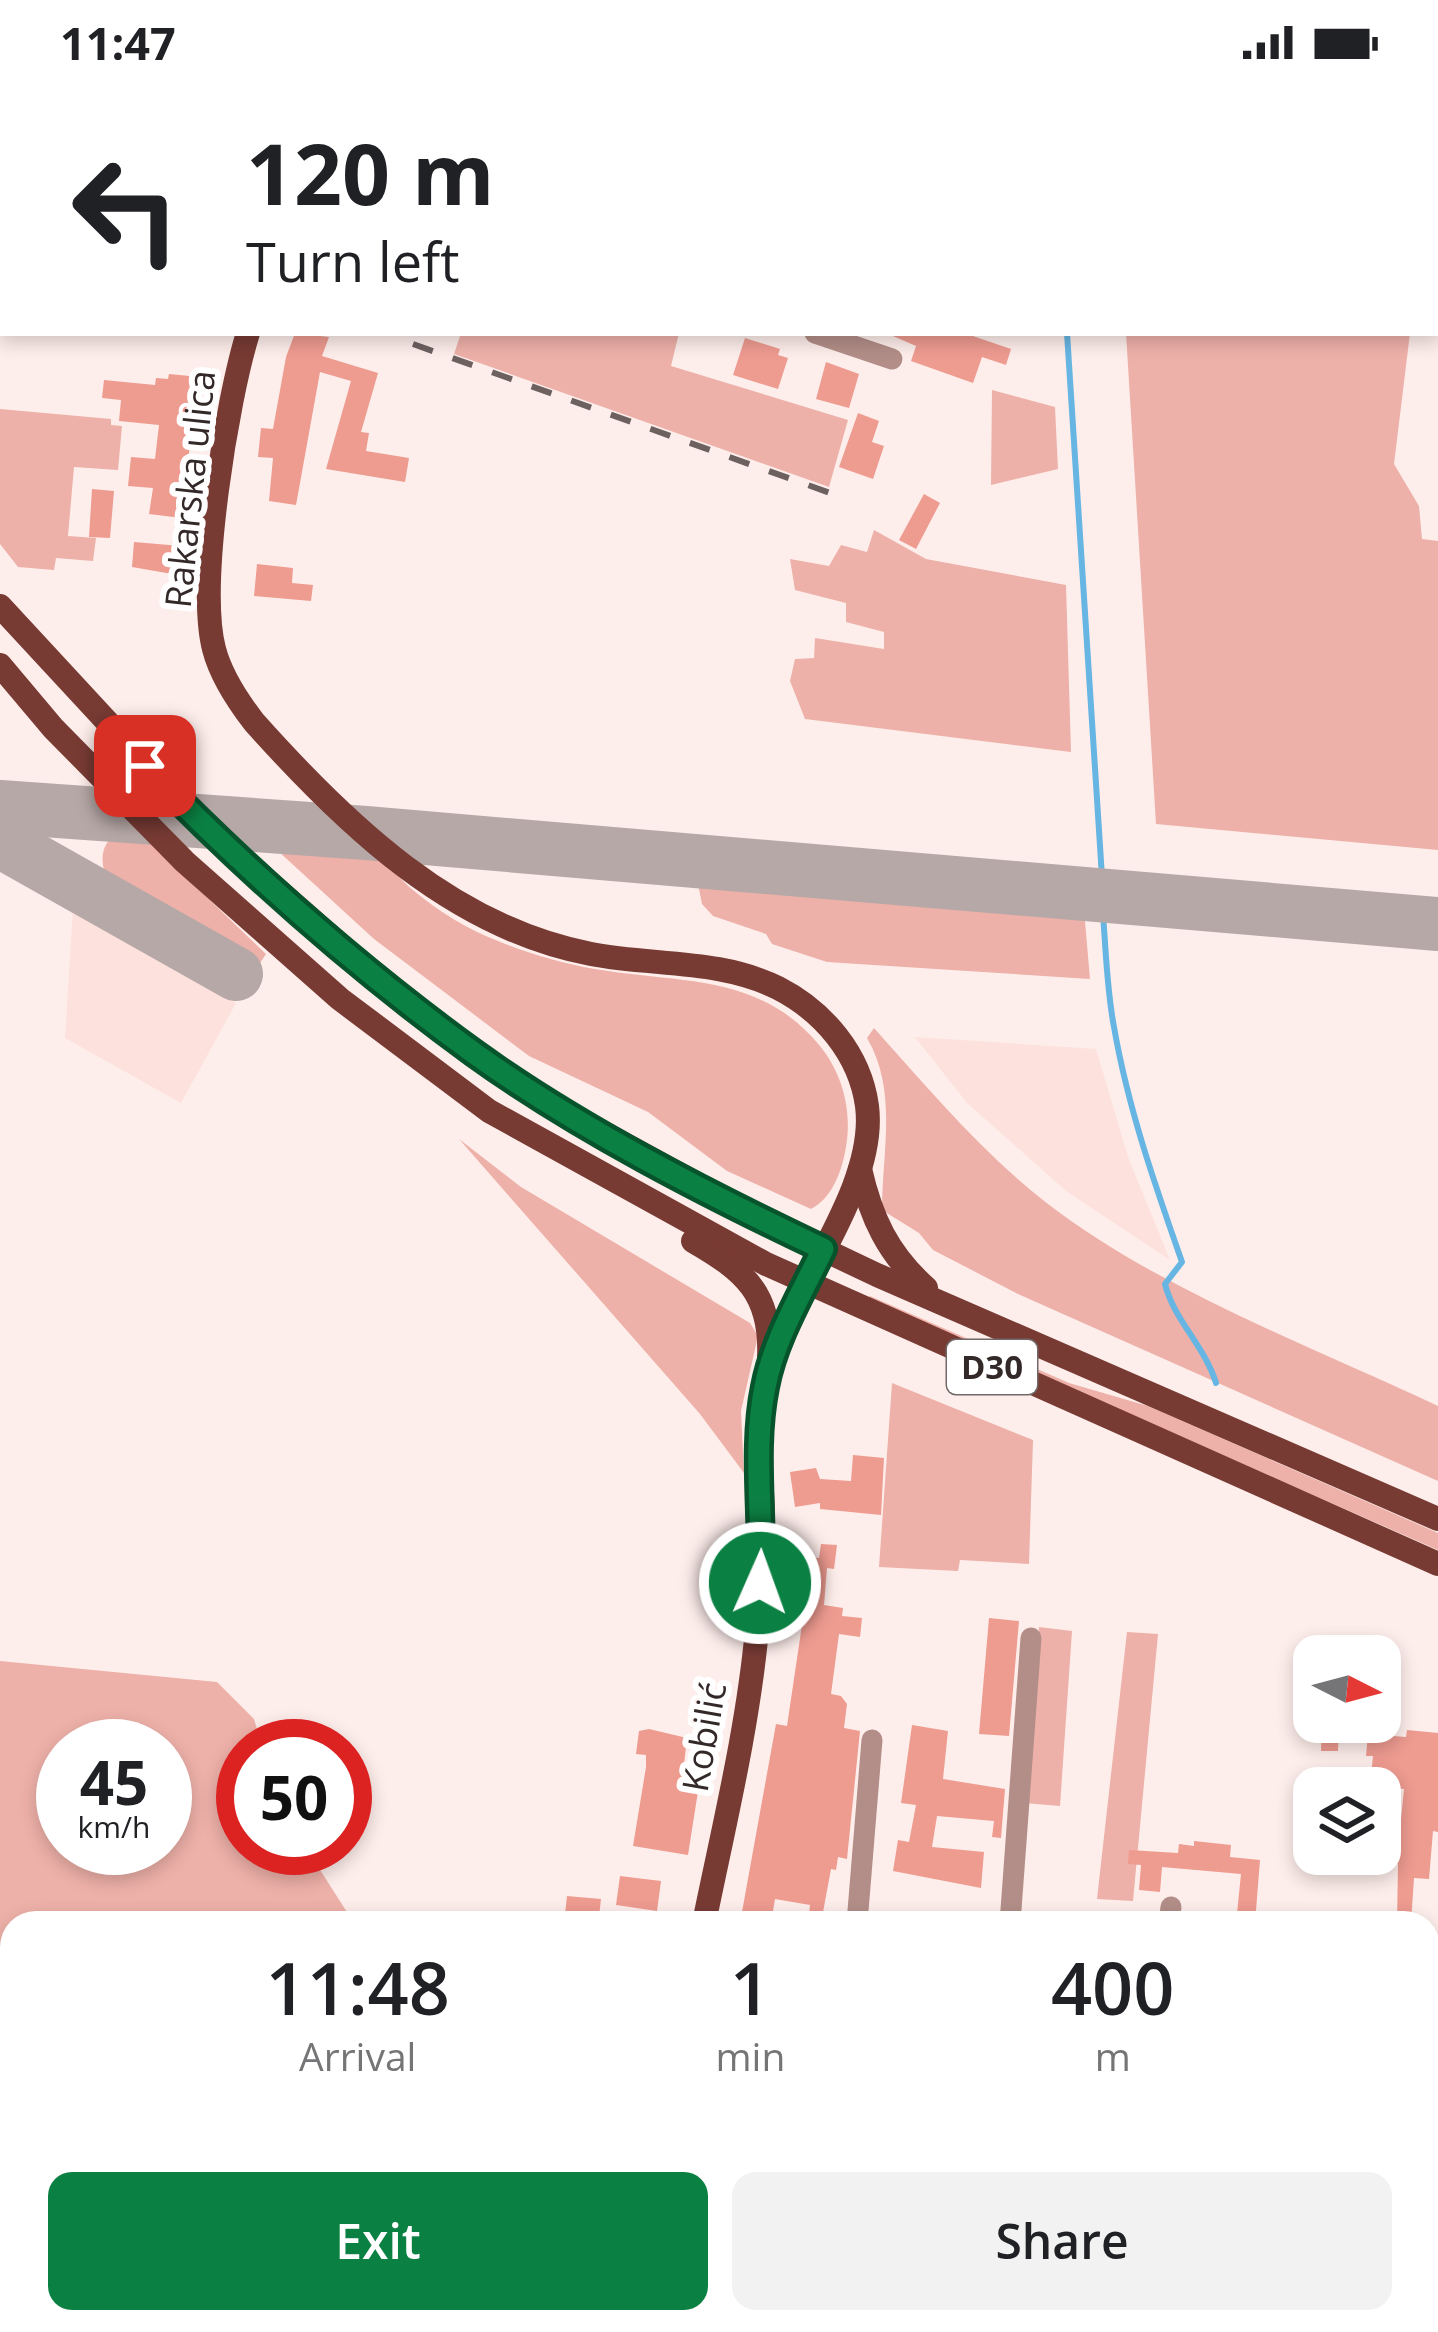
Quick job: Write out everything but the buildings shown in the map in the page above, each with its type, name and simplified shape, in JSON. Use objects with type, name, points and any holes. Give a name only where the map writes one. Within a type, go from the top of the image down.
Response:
[{"type":"main road","name":"Rakarska ulica","points":[[247,336],[233,389],[209,599],[218,661],[238,702],[366,833],[426,883],[491,923],[549,945],[596,955],[746,975],[806,1004],[828,1025],[852,1060],[867,1107],[859,1168]]},
{"type":"main road","name":"D30","points":[[0,606],[199,821],[305,917],[459,1041],[549,1102],[823,1249],[1438,1519]]},
{"type":"main road","name":"D30","points":[[0,665],[52,728],[139,817],[274,942],[340,999],[489,1111],[807,1284],[1438,1564]]},
{"type":"main road","points":[[562,1153],[598,1185],[711,1252],[747,1279],[765,1309],[769,1369]]},
{"type":"main road","name":"Kobilić","points":[[707,1911],[754,1663],[762,1540],[760,1439],[769,1369],[859,1168]]},
{"type":"main road","points":[[859,1168],[869,1210],[883,1239],[907,1271],[941,1301]]},
{"type":"street","points":[[824,336],[892,359]]},
{"type":"street","points":[[1011,1911],[1031,1638]]},
{"type":"street","points":[[858,1911],[872,1740]]},
{"type":"shaded area","points":[[460,336],[678,336],[671,366],[848,420],[829,487],[454,354]]},
{"type":"shaded area","points":[[1126,336],[1410,336],[1394,464],[1419,506],[1422,539],[1438,541],[1438,850],[1156,824]]},
{"type":"shaded area","points":[[992,390],[1055,407],[1058,469],[991,485]]},
{"type":"shaded area","points":[[0,409],[111,419],[111,425],[122,426],[118,470],[74,467],[68,536],[96,538],[93,561],[56,558],[54,570],[18,567],[0,544]]},
{"type":"shaded area","points":[[874,530],[926,559],[1066,585],[1071,752],[805,719],[790,681],[795,659],[814,658],[815,638],[884,649],[884,632],[846,622],[846,603],[795,590],[790,559],[829,566],[841,545],[867,552]]},
{"type":"shaded area","points":[[136,829],[266,954],[256,969],[106,876],[107,844],[118,834]]},
{"type":"shaded area","points":[[265,839],[365,848],[453,919],[534,954],[595,969],[716,985],[771,1005],[820,1046],[843,1090],[847,1140],[832,1188],[811,1209],[727,1171],[648,1112],[529,1056],[374,939]]},
{"type":"shaded area","points":[[697,879],[1084,910],[1090,979],[827,962],[772,944],[766,934],[713,916],[702,904]]},
{"type":"shaded area","points":[[73,909],[236,1003],[181,1103],[65,1038]]},
{"type":"shaded area","points":[[874,1028],[1001,1164],[1092,1235],[1237,1315],[1438,1406],[1438,1481],[1018,1294],[933,1250],[919,1233],[882,1210],[886,1122],[882,1079],[867,1038]]},
{"type":"shaded area","points":[[915,1037],[1096,1049],[1128,1157],[1170,1260],[1066,1191],[967,1103]]},
{"type":"shaded area","points":[[459,1139],[521,1187],[750,1323],[758,1336],[741,1411],[744,1473],[700,1414]]},
{"type":"shaded area","points":[[868,1299],[1069,1383],[1148,1406],[1438,1533],[1438,1550]]},
{"type":"shaded area","points":[[892,1383],[1033,1440],[1029,1564],[960,1560],[958,1571],[879,1567]]},
{"type":"shaded area","points":[[1039,1627],[1072,1631],[1060,1806],[1024,1803]]},
{"type":"shaded area","points":[[1127,1632],[1158,1634],[1133,1901],[1097,1899]]},
{"type":"shaded area","points":[[0,1661],[217,1682],[254,1719],[216,1719],[216,1875],[323,1875],[346,1911],[0,1911]]},
{"type":"waterway","points":[[1067,336],[1102,877]]},
{"type":"waterway","points":[[1103,915],[1120,1057],[1143,1146],[1182,1262],[1165,1284],[1216,1383]]},
{"type":"taxiway","points":[[0,807],[366,833],[1438,924]]},
{"type":"taxiway","points":[[0,841],[236,974]]},
{"type":"railway","points":[[413,344],[833,494]]},
{"type":"route","points":[[145,766],[305,917],[475,1053],[549,1102],[823,1249],[776,1350],[764,1388],[760,1583]]}]
